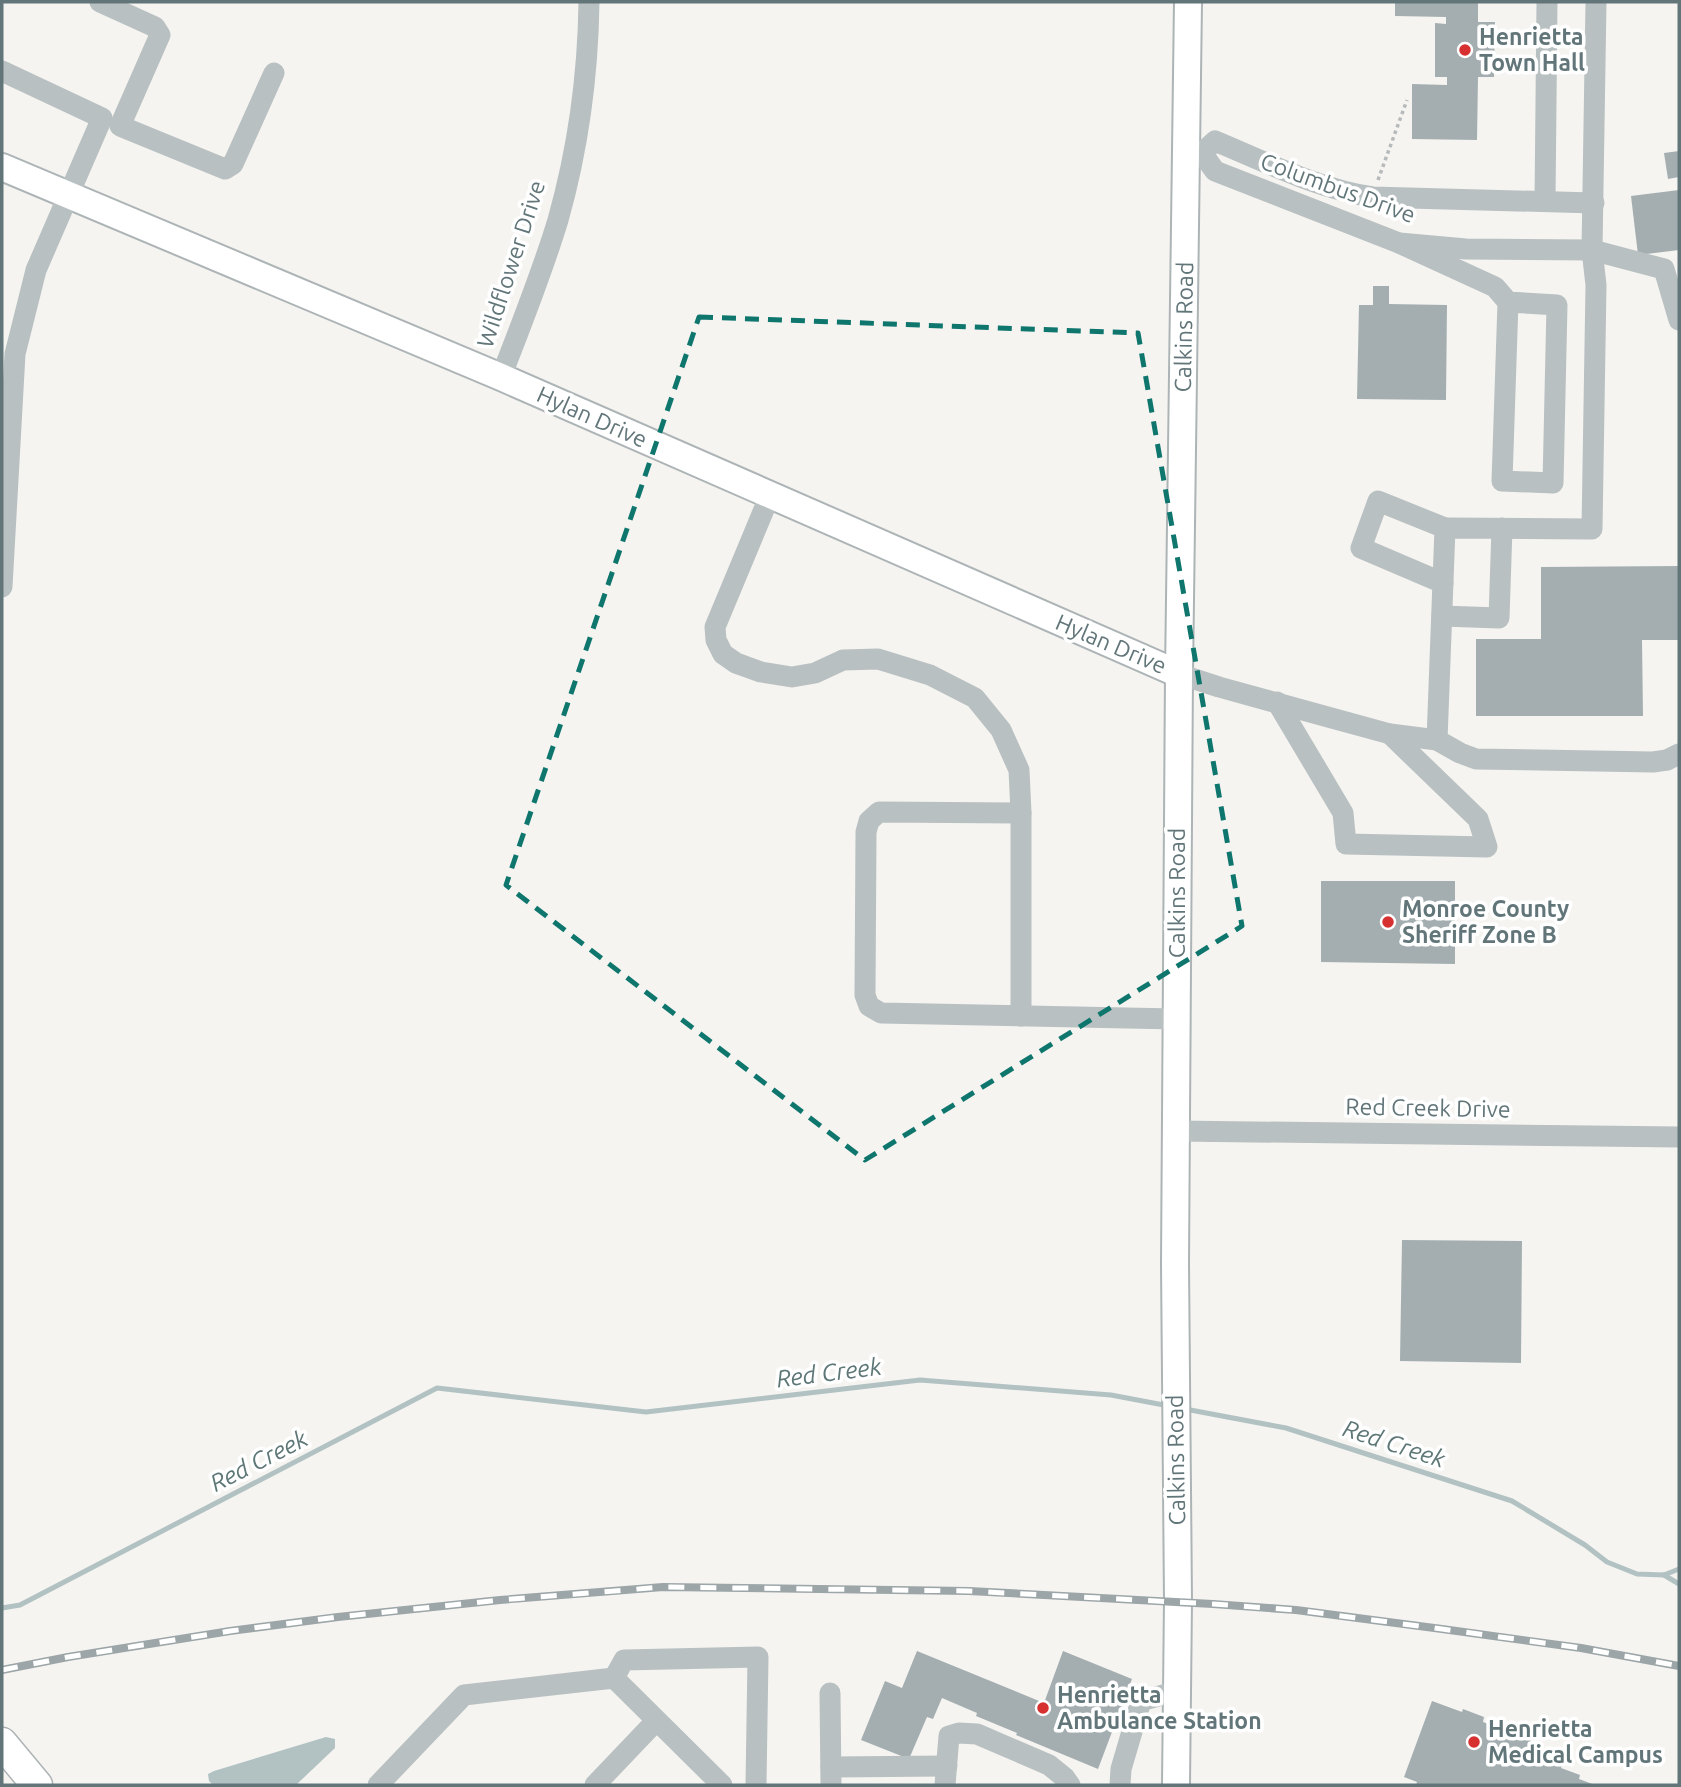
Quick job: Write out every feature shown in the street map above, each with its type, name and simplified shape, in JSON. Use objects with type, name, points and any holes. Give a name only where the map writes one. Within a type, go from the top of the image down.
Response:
[{"type":"highway","points":[[8,1750],[37,1785]]},
{"type":"main road","name":"Calkins Road","points":[[1176,1785],[1175,1374],[1179,674],[1194,152],[1188,2]]},
{"type":"main road","name":"Hylan Drive","points":[[2,167],[501,377],[1179,674]]},
{"type":"street","points":[[2,587],[8,354],[36,270],[69,196],[160,35],[155,27],[100,2]]},
{"type":"street","name":"Wildflower Drive","points":[[501,377],[559,217],[576,144],[583,99],[589,2]]},
{"type":"street","points":[[1545,201],[1547,2]]},
{"type":"street","points":[[1443,583],[1361,548],[1378,501],[1445,528],[1592,529],[1596,285],[1592,250],[1596,2]]},
{"type":"street","points":[[2,71],[111,122],[225,169],[233,164],[274,73]]},
{"type":"street","name":"Columbus Drive","points":[[1594,203],[1373,197],[1347,193],[1215,141],[1194,152],[1215,171],[1399,243],[1466,249],[1592,250],[1664,269],[1679,320]]},
{"type":"street","points":[[1399,243],[1495,287],[1508,302],[1502,481],[1553,482],[1557,304],[1508,302]]},
{"type":"street","points":[[770,495],[715,626],[716,640],[723,654],[736,663],[761,672],[792,677],[815,673],[843,660],[878,659],[930,675],[975,698],[1001,730],[1019,769],[1021,1016]]},
{"type":"street","points":[[1437,740],[1445,528]]},
{"type":"street","points":[[1442,616],[1499,618],[1502,528]]},
{"type":"street","points":[[1179,674],[1390,734],[1437,740],[1476,759],[1653,762],[1667,760],[1679,754]]},
{"type":"street","points":[[1277,702],[1343,813],[1346,844],[1487,847],[1478,819],[1390,734]]},
{"type":"street","points":[[1021,813],[879,812],[869,821],[866,832],[865,995],[869,1006],[881,1013],[1177,1019]]},
{"type":"street","name":"Red Creek Drive","points":[[1176,1132],[1679,1137]]},
{"type":"street","points":[[614,1678],[624,1660],[758,1657],[757,1785]]},
{"type":"street","points":[[614,1678],[722,1785]]},
{"type":"street","points":[[378,1785],[464,1695],[614,1678]]},
{"type":"street","points":[[1121,1785],[1121,1769],[1134,1698],[1177,1690]]},
{"type":"street","points":[[830,1693],[831,1776],[946,1778],[950,1736],[959,1733],[977,1734],[1069,1774]]},
{"type":"street","points":[[595,1785],[656,1721]]},
{"type":"path","points":[[1373,197],[1407,100]]},
{"type":"highlighted area","points":[[699,317],[1138,333],[1242,926],[865,1160],[506,885]]},
{"type":"shaded area","points":[[326,1737],[335,1739],[335,1748],[296,1785],[213,1785],[209,1781],[208,1774],[214,1771]]},
{"type":"building","name":"Henrietta Town Hall","points":[[1395,2],[1478,2],[1478,22],[1495,22],[1494,77],[1478,77],[1477,140],[1412,139],[1412,84],[1447,85],[1447,77],[1435,77],[1435,23],[1446,24],[1446,17],[1395,16]]},
{"type":"building","points":[[1679,151],[1679,177],[1668,179],[1664,153]]},
{"type":"building","points":[[1679,190],[1679,250],[1638,255],[1631,196]]},
{"type":"building","points":[[1373,286],[1389,286],[1389,304],[1447,305],[1446,400],[1357,399],[1359,305],[1373,305]]},
{"type":"building","points":[[1679,566],[1679,640],[1642,640],[1643,716],[1476,716],[1476,639],[1541,639],[1541,567]]},
{"type":"building","name":"Monroe County Sheriff Zone B","points":[[1321,881],[1455,881],[1455,964],[1321,962]]},
{"type":"building","points":[[1402,1240],[1522,1241],[1521,1363],[1400,1361]]},
{"type":"building","name":"Henrietta Ambulance Station","points":[[917,1651],[1044,1703],[1063,1651],[1132,1679],[1098,1769],[1016,1735],[1017,1733],[976,1716],[977,1713],[942,1698],[933,1719],[927,1717],[909,1759],[861,1740],[885,1681],[902,1688]]},
{"type":"building","name":"Henrietta Medical Campus","points":[[1432,1701],[1484,1717],[1483,1722],[1531,1739],[1529,1746],[1548,1752],[1546,1756],[1563,1762],[1561,1768],[1580,1775],[1579,1779],[1595,1785],[1416,1785],[1417,1782],[1404,1777]]},
{"type":"waterway","name":"Red Creek","points":[[2,1608],[20,1605],[437,1388],[646,1412],[920,1380],[1111,1395],[1169,1406]]},
{"type":"waterway","name":"Red Creek","points":[[1185,1409],[1286,1428],[1512,1501],[1585,1545],[1607,1562],[1637,1574],[1664,1575],[1679,1569]]},
{"type":"waterway","points":[[1664,1575],[1679,1584]]},
{"type":"railway","points":[[2,1670],[230,1631],[338,1617],[663,1587],[969,1591],[1296,1610],[1581,1648],[1679,1666]]},
{"type":"place","name":"Henrietta Town Hall","points":[[1465,50]]},
{"type":"place","name":"Monroe County Sheriff Zone B","points":[[1388,922]]},
{"type":"place","name":"Henrietta Ambulance Station","points":[[1043,1708]]},
{"type":"place","name":"Henrietta Medical Campus","points":[[1474,1742]]}]
